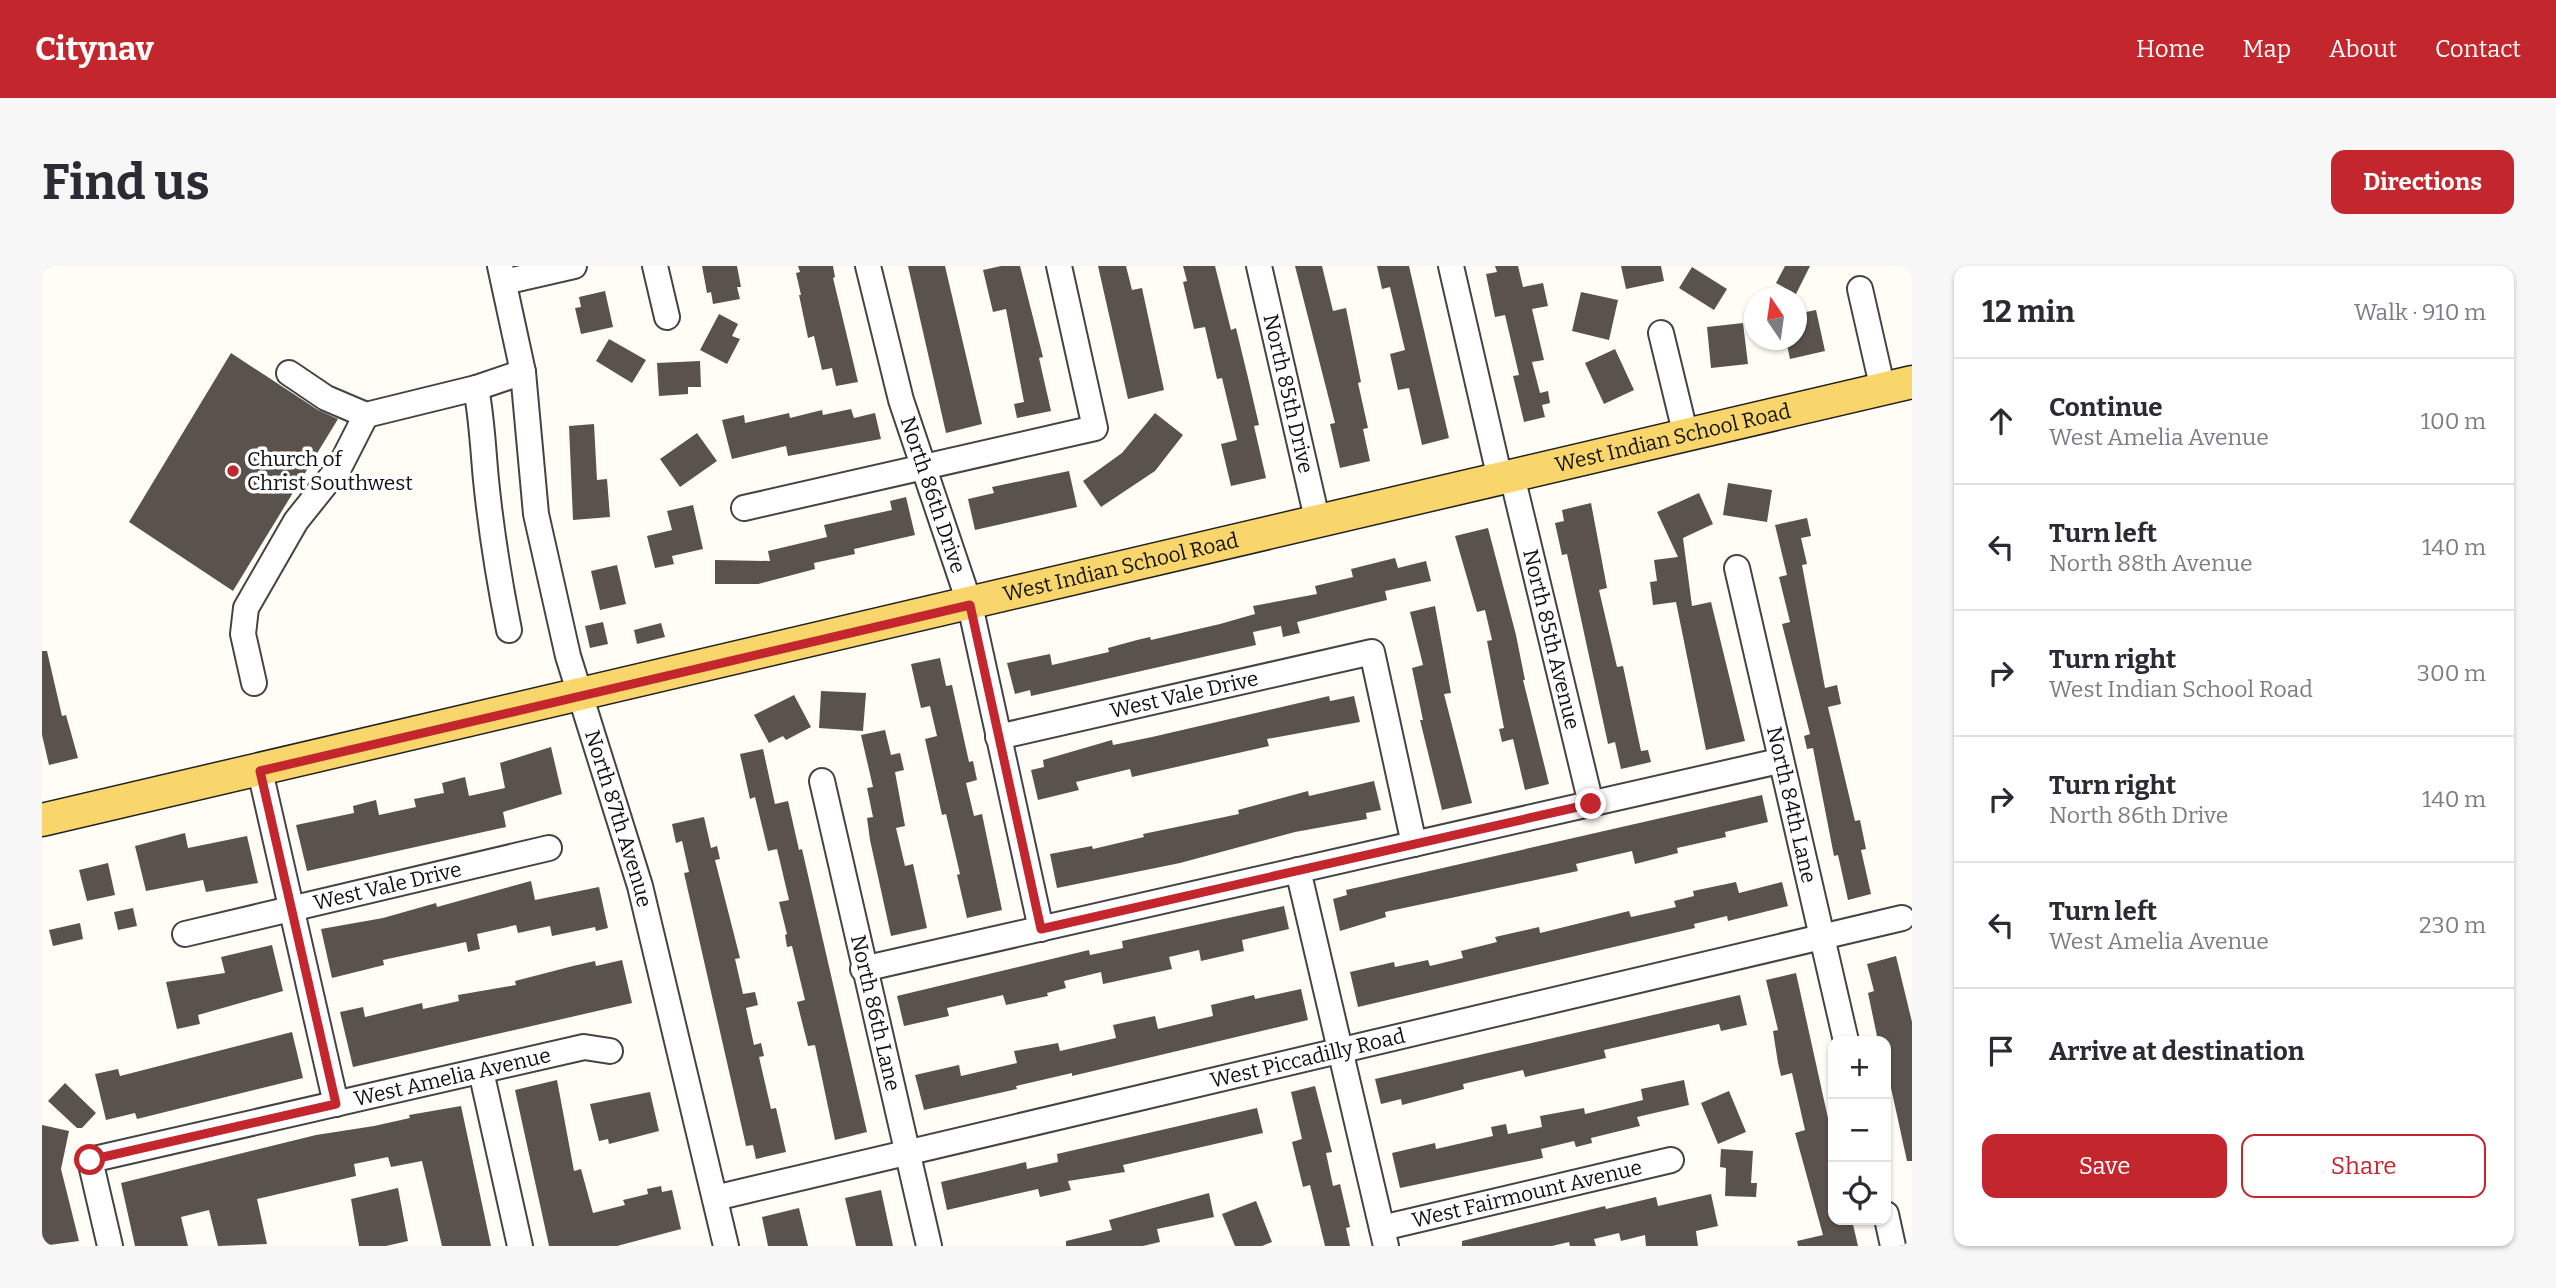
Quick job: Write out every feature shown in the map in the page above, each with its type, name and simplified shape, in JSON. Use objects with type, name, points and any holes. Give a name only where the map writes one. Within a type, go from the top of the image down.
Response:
[{"type":"main road","name":"West Indian School Road","points":[[42,820],[1898,386]]},
{"type":"street","points":[[502,274],[574,266]]},
{"type":"street","points":[[656,266],[667,317]]},
{"type":"street","name":"North 86th Drive","points":[[869,266],[901,400],[970,605],[1041,929]]},
{"type":"street","points":[[744,508],[1095,428],[1059,266]]},
{"type":"street","name":"North 85th Drive","points":[[1259,266],[1318,523]]},
{"type":"street","name":"North 85th Avenue","points":[[1451,266],[1591,804]]},
{"type":"street","name":"North 87th Avenue","points":[[502,274],[523,372],[536,514],[578,696],[639,886],[726,1246]]},
{"type":"street","points":[[1860,289],[1898,386]]},
{"type":"street","points":[[1661,333],[1686,436]]},
{"type":"street","points":[[289,373],[326,398],[366,415],[476,388],[523,372]]},
{"type":"street","points":[[476,388],[484,433],[486,477],[499,579],[509,629]]},
{"type":"street","points":[[254,683],[243,634],[246,608],[296,521],[340,466],[366,415]]},
{"type":"street","name":"North 84th Lane","points":[[1737,568],[1845,1036]]},
{"type":"street","name":"West Vale Drive","points":[[998,737],[1372,652],[1415,844]]},
{"type":"street","points":[[863,969],[1780,761]]},
{"type":"street","points":[[260,771],[336,1104]]},
{"type":"street","name":"North 86th Lane","points":[[822,781],[863,969],[929,1246]]},
{"type":"street","name":"West Vale Drive","points":[[186,934],[549,848]]},
{"type":"street","points":[[1298,870],[1384,1237]]},
{"type":"street","name":"West Piccadilly Road","points":[[715,1198],[1902,918]]},
{"type":"street","name":"West Amelia Avenue","points":[[110,1246],[90,1160],[584,1048],[610,1051]]},
{"type":"street","points":[[481,1071],[520,1246]]},
{"type":"street","name":"West Fairmount Avenue","points":[[1384,1237],[1671,1160]]},
{"type":"street","points":[[1888,1225],[1893,1246]]},
{"type":"building","points":[[702,266],[737,266],[740,299],[713,304],[711,292],[707,293]]},
{"type":"building","points":[[798,266],[833,266],[833,278],[858,382],[836,386],[832,368],[822,370],[814,336],[808,338],[799,295],[796,273],[800,272]]},
{"type":"building","points":[[908,266],[945,266],[982,424],[946,433]]},
{"type":"building","points":[[1020,266],[1043,357],[1039,358],[1051,411],[1017,418],[1014,404],[1024,402],[1006,309],[993,312],[983,270]]},
{"type":"building","points":[[1098,266],[1126,266],[1132,290],[1142,288],[1164,390],[1128,399]]},
{"type":"building","points":[[1183,266],[1215,266],[1231,330],[1236,328],[1249,382],[1259,425],[1254,426],[1266,478],[1231,486],[1221,444],[1237,440],[1222,378],[1217,379],[1205,327],[1194,329],[1183,282],[1187,281]]},
{"type":"building","points":[[1295,266],[1322,266],[1333,311],[1346,308],[1361,382],[1358,383],[1368,428],[1363,429],[1370,461],[1340,468],[1330,424],[1335,423]]},
{"type":"building","points":[[1377,266],[1409,266],[1449,438],[1422,445],[1409,388],[1398,390],[1390,354],[1405,350],[1390,287],[1382,289]]},
{"type":"building","points":[[1495,266],[1518,266],[1523,287],[1543,283],[1548,306],[1532,309],[1544,360],[1532,362],[1540,393],[1548,391],[1550,403],[1542,405],[1545,417],[1524,422],[1513,376],[1519,375],[1505,315],[1495,317],[1486,274],[1497,272]]},
{"type":"building","points":[[1621,266],[1661,266],[1664,281],[1626,289]]},
{"type":"building","points":[[1785,266],[1810,266],[1800,287],[1783,287],[1776,283]]},
{"type":"building","points":[[1692,267],[1727,289],[1714,310],[1679,288]]},
{"type":"building","points":[[605,291],[613,327],[581,334],[575,308],[581,307],[579,297]]},
{"type":"building","points":[[1581,292],[1618,300],[1609,340],[1572,331]]},
{"type":"building","points":[[1816,310],[1825,351],[1790,359],[1788,350],[1807,350],[1807,312]]},
{"type":"building","points":[[719,314],[738,324],[732,336],[740,339],[727,364],[700,350]]},
{"type":"building","points":[[1743,323],[1744,350],[1746,350],[1748,364],[1711,368],[1707,327]]},
{"type":"building","points":[[609,339],[646,360],[632,383],[596,361]]},
{"type":"building","points":[[1615,349],[1634,390],[1604,404],[1585,363]]},
{"type":"building","name":"Church of Christ Southwest","points":[[231,353],[318,410],[338,419],[233,591],[129,522]]},
{"type":"building","points":[[700,361],[701,387],[688,387],[688,394],[659,396],[657,363]]},
{"type":"building","points":[[851,409],[854,418],[875,413],[881,439],[788,456],[786,446],[732,459],[722,420],[744,415],[745,423],[789,413],[790,418],[822,410],[823,415]]},
{"type":"building","points":[[1155,413],[1183,435],[1155,471],[1101,507],[1083,481],[1122,453]]},
{"type":"building","points":[[594,424],[597,480],[607,479],[610,517],[573,520],[569,426]]},
{"type":"building","points":[[697,433],[717,461],[680,487],[660,459]]},
{"type":"building","points":[[1069,471],[1077,507],[975,530],[968,499],[994,493],[992,487]]},
{"type":"building","points":[[1728,483],[1772,490],[1767,522],[1723,515]]},
{"type":"building","points":[[1699,493],[1713,524],[1683,538],[1692,606],[1711,602],[1745,741],[1706,750],[1676,602],[1653,605],[1650,582],[1657,581],[1654,560],[1678,557],[1657,512]]},
{"type":"building","points":[[906,497],[915,535],[854,549],[855,554],[814,563],[815,569],[758,584],[715,584],[715,560],[770,561],[768,551],[827,537],[824,525],[892,510],[890,501]]},
{"type":"building","points":[[1591,503],[1607,588],[1599,590],[1617,667],[1623,666],[1641,751],[1648,750],[1651,762],[1621,769],[1615,742],[1608,744],[1567,554],[1562,555],[1555,523],[1564,521],[1562,510]]},
{"type":"building","points":[[693,505],[703,549],[672,556],[674,564],[655,568],[647,536],[672,530],[667,511]]},
{"type":"building","points":[[1807,518],[1811,536],[1801,538],[1807,564],[1802,565],[1825,688],[1837,685],[1841,704],[1828,707],[1855,821],[1860,820],[1866,849],[1861,850],[1871,894],[1848,900],[1838,855],[1834,856],[1813,748],[1807,749],[1804,736],[1810,734],[1782,624],[1790,622],[1779,577],[1787,575],[1775,525]]},
{"type":"building","points":[[1488,528],[1516,635],[1523,680],[1549,784],[1525,790],[1513,739],[1502,742],[1499,729],[1504,728],[1487,641],[1492,640],[1485,610],[1477,612],[1455,536]]},
{"type":"building","points":[[1395,558],[1398,568],[1426,561],[1431,581],[1385,591],[1387,600],[1297,622],[1300,633],[1283,637],[1281,626],[1253,632],[1256,645],[1031,696],[1030,690],[1015,694],[1007,663],[1050,654],[1052,665],[1109,652],[1108,648],[1137,640],[1150,637],[1151,640],[1220,624],[1255,614],[1253,606],[1317,594],[1315,586],[1353,577],[1351,569]]},
{"type":"building","points":[[617,565],[626,604],[600,610],[591,571]]},
{"type":"building","points":[[1435,606],[1451,693],[1444,694],[1472,803],[1442,810],[1420,720],[1423,720],[1412,668],[1423,665],[1410,612]]},
{"type":"building","points":[[603,622],[608,644],[590,648],[585,626]]},
{"type":"building","points":[[661,623],[665,637],[637,644],[634,630]]},
{"type":"building","points":[[42,651],[47,651],[62,716],[66,715],[78,758],[49,765],[42,735]]},
{"type":"building","points":[[940,658],[946,686],[952,685],[969,762],[973,761],[977,780],[966,783],[974,816],[982,814],[1002,910],[967,918],[946,814],[942,815],[925,739],[937,736],[930,706],[921,708],[911,664]]},
{"type":"building","points":[[821,691],[866,693],[863,731],[819,728]]},
{"type":"building","points":[[794,695],[811,727],[786,740],[783,736],[769,743],[754,715]]},
{"type":"building","points":[[1329,696],[1330,701],[1354,696],[1360,722],[1267,739],[1269,746],[1132,777],[1130,769],[1076,782],[1079,790],[1038,800],[1031,770],[1044,767],[1043,760],[1112,740],[1113,745]]},
{"type":"building","points":[[885,730],[891,755],[900,753],[904,770],[895,772],[905,826],[896,828],[905,866],[913,864],[927,928],[891,936],[870,840],[867,818],[873,817],[867,788],[873,787],[861,735]]},
{"type":"building","points":[[551,747],[562,794],[503,812],[506,827],[307,871],[296,825],[354,813],[353,806],[376,800],[379,815],[416,807],[414,799],[444,793],[442,783],[465,777],[469,796],[505,788],[500,763]]},
{"type":"building","points":[[763,749],[775,804],[788,801],[799,850],[802,849],[867,1132],[835,1140],[815,1045],[808,1046],[797,1002],[805,1000],[792,946],[787,947],[787,934],[779,902],[789,900],[777,849],[768,851],[755,797],[750,799],[740,754]]},
{"type":"building","points":[[1374,781],[1381,810],[1366,813],[1367,819],[1295,832],[1180,863],[1057,888],[1050,854],[1092,846],[1093,849],[1144,837],[1143,834],[1239,814],[1238,810],[1308,791],[1309,796]]},
{"type":"building","points":[[1762,795],[1768,822],[1725,832],[1726,837],[1677,848],[1678,853],[1635,864],[1632,851],[1576,864],[1578,871],[1385,912],[1386,917],[1340,931],[1333,899],[1347,895],[1346,890]]},
{"type":"building","points":[[704,817],[711,848],[717,846],[720,859],[715,860],[740,958],[735,959],[743,994],[755,992],[758,1005],[746,1008],[754,1045],[761,1043],[764,1056],[759,1057],[771,1109],[776,1108],[786,1152],[756,1159],[753,1145],[746,1146],[684,873],[689,872],[682,841],[676,843],[672,824]]},
{"type":"building","points":[[185,833],[188,848],[247,836],[258,883],[206,892],[203,880],[146,891],[135,846]]},
{"type":"building","points":[[108,863],[115,895],[87,901],[79,870]]},
{"type":"building","points":[[531,881],[535,900],[599,887],[608,928],[596,931],[595,927],[552,936],[550,926],[518,933],[516,925],[477,934],[480,949],[468,952],[466,942],[383,960],[384,965],[332,978],[321,929],[383,918],[436,903],[437,907]]},
{"type":"building","points":[[1736,882],[1739,893],[1782,882],[1788,906],[1728,921],[1727,916],[1694,924],[1695,928],[1358,1007],[1350,972],[1394,962],[1395,967],[1428,960],[1430,966],[1463,958],[1461,951],[1497,942],[1495,937],[1539,927],[1540,933],[1629,911],[1631,917],[1676,907],[1674,901],[1694,896],[1693,891]]},
{"type":"building","points":[[1284,906],[1289,929],[1242,940],[1244,951],[1201,961],[1199,950],[1169,957],[1172,969],[1103,984],[1101,972],[1064,981],[1066,988],[1047,993],[1048,996],[1006,1005],[1003,995],[947,1008],[949,1016],[904,1026],[897,996],[1089,950],[1090,955],[1123,948],[1122,941]]},
{"type":"building","points":[[133,908],[137,926],[118,930],[114,912]]},
{"type":"building","points":[[80,923],[83,939],[53,946],[49,930]]},
{"type":"building","points":[[272,945],[283,991],[198,1015],[200,1024],[177,1029],[166,982],[225,973],[221,957]]},
{"type":"building","points":[[1896,956],[1912,1022],[1912,1161],[1907,1161],[1891,1088],[1891,1036],[1877,1036],[1868,993],[1874,991],[1867,964]]},
{"type":"building","points":[[622,960],[632,1003],[353,1067],[340,1012],[363,1007],[365,1017],[422,1003],[423,1009],[459,1001],[458,995],[516,985],[515,981],[573,966],[595,961],[596,966]]},
{"type":"building","points":[[1796,973],[1828,1118],[1828,1225],[1853,1225],[1858,1246],[1798,1246],[1797,1241],[1823,1235],[1795,1133],[1805,1130],[1792,1073],[1781,1076],[1778,1063],[1773,1031],[1778,1030],[1766,980]]},
{"type":"building","points":[[1301,989],[1308,1020],[1072,1076],[1072,1073],[1016,1086],[1017,1089],[924,1110],[915,1075],[959,1065],[961,1076],[1017,1063],[1014,1051],[1058,1043],[1060,1051],[1116,1038],[1113,1025],[1155,1016],[1158,1029],[1213,1016],[1211,1005],[1254,995],[1255,999]]},
{"type":"building","points":[[1740,995],[1747,1025],[1721,1031],[1719,1024],[1604,1050],[1606,1058],[1525,1077],[1523,1070],[1463,1084],[1464,1089],[1402,1105],[1401,1099],[1381,1104],[1375,1079]]},
{"type":"building","points":[[292,1032],[303,1078],[137,1119],[135,1113],[106,1120],[95,1074],[118,1069],[120,1076]]},
{"type":"building","points":[[557,1080],[574,1171],[581,1169],[593,1213],[625,1205],[623,1200],[648,1194],[647,1189],[661,1186],[662,1192],[672,1190],[681,1229],[617,1246],[549,1246],[515,1090]]},
{"type":"building","points":[[1684,1080],[1689,1105],[1637,1117],[1640,1126],[1591,1138],[1592,1143],[1576,1147],[1574,1141],[1541,1149],[1543,1158],[1400,1188],[1392,1153],[1435,1143],[1436,1149],[1493,1136],[1491,1127],[1506,1124],[1508,1134],[1542,1127],[1540,1116],[1584,1108],[1585,1114],[1643,1100],[1641,1089]]},
{"type":"building","points":[[65,1083],[96,1113],[82,1128],[77,1128],[48,1101]]},
{"type":"building","points":[[1315,1086],[1332,1152],[1326,1153],[1333,1186],[1340,1184],[1350,1227],[1346,1228],[1350,1246],[1325,1246],[1310,1185],[1303,1187],[1292,1142],[1302,1139],[1291,1092]]},
{"type":"building","points":[[1729,1091],[1746,1132],[1718,1144],[1701,1103]]},
{"type":"building","points":[[650,1092],[659,1131],[609,1144],[608,1139],[599,1141],[590,1104]]},
{"type":"building","points":[[461,1106],[491,1246],[442,1246],[422,1161],[391,1167],[388,1157],[354,1164],[356,1176],[257,1199],[267,1244],[218,1246],[209,1210],[181,1217],[188,1246],[135,1246],[121,1183],[316,1135],[374,1126],[410,1118],[409,1115]]},
{"type":"building","points":[[1257,1108],[1263,1133],[1123,1165],[1125,1172],[1068,1181],[1071,1190],[1040,1197],[1038,1189],[947,1210],[941,1182],[1026,1162],[1027,1169],[1058,1162],[1057,1154]]},
{"type":"building","points":[[42,1125],[69,1131],[61,1169],[79,1241],[42,1246]]},
{"type":"building","points":[[1721,1149],[1753,1151],[1751,1183],[1757,1183],[1756,1197],[1725,1196],[1726,1168],[1720,1167]]},
{"type":"building","points":[[398,1188],[408,1241],[386,1246],[359,1246],[351,1199]]},
{"type":"building","points":[[881,1190],[893,1246],[856,1246],[845,1198]]},
{"type":"building","points":[[1209,1193],[1214,1217],[1157,1229],[1160,1242],[1143,1246],[1066,1246],[1066,1241],[1112,1230],[1109,1220]]},
{"type":"building","points":[[1711,1194],[1718,1226],[1696,1231],[1698,1246],[1646,1246],[1645,1235],[1621,1241],[1619,1233],[1594,1239],[1596,1246],[1570,1246],[1569,1242],[1552,1246],[1462,1246],[1462,1241],[1605,1206],[1606,1209],[1656,1197],[1658,1206]]},
{"type":"building","points":[[1256,1201],[1272,1242],[1262,1246],[1235,1246],[1222,1214]]},
{"type":"building","points":[[799,1208],[808,1246],[768,1246],[762,1217]]},
{"type":"place","name":"Church of Christ Southwest","points":[[233,471]]},
{"type":"route","points":[[90,1160],[336,1104],[260,771],[429,730],[970,605],[1041,929],[1591,804]]}]
